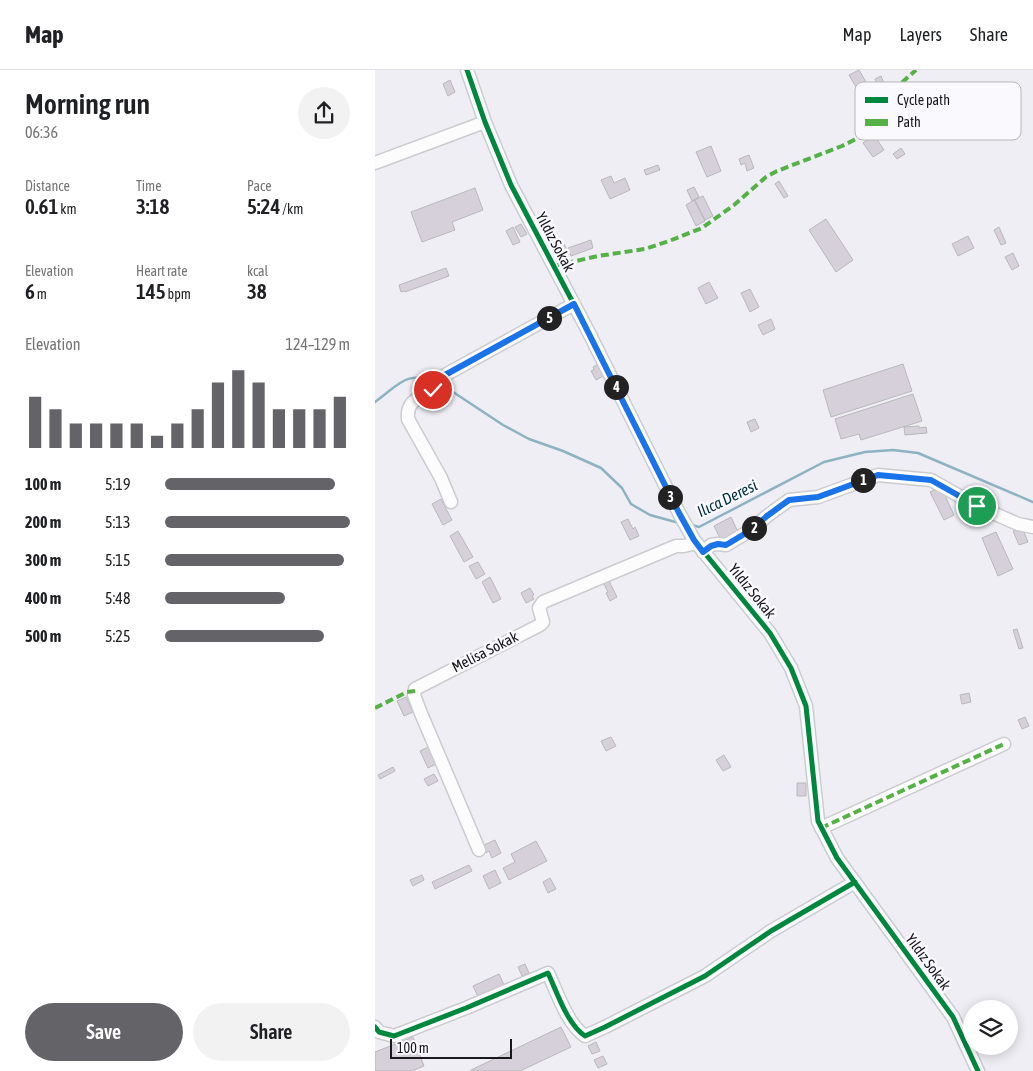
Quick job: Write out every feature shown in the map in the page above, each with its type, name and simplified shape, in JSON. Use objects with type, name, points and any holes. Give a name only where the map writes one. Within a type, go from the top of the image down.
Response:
[{"type":"street","name":"Yıldız Sokak","points":[[467,70],[485,122],[511,185],[574,304],[679,513],[698,545],[770,633],[791,668],[806,706],[817,821],[837,858],[953,1017],[978,1071]]},
{"type":"street","points":[[375,162],[485,122]]},
{"type":"street","points":[[451,502],[441,478],[408,418],[407,410],[410,403],[433,390],[444,379],[445,375],[574,304]]},
{"type":"street","points":[[698,545],[726,545],[751,530],[789,500],[818,497],[878,475],[931,480],[977,506],[1018,524],[1033,527]]},
{"type":"street","name":"Melisa Sokak","points":[[479,850],[420,711],[414,695],[415,689],[540,625],[543,622],[539,608],[543,602],[676,546],[698,545]]},
{"type":"street","points":[[821,828],[1005,744]]},
{"type":"street","points":[[375,1027],[379,1032],[394,1036],[548,973],[571,1021],[577,1031],[585,1036],[705,976],[771,931],[855,882]]},
{"type":"building","points":[[859,70],[866,82],[855,82],[855,85],[849,75]]},
{"type":"building","points":[[881,76],[884,82],[876,82],[875,79]]},
{"type":"building","points":[[450,80],[455,92],[448,96],[443,84]]},
{"type":"building","points":[[867,140],[877,140],[884,150],[873,157],[863,143]]},
{"type":"building","points":[[711,146],[721,171],[707,177],[696,152]]},
{"type":"building","points":[[901,148],[905,154],[897,159],[893,154]]},
{"type":"building","points":[[749,155],[754,168],[747,171],[745,163],[741,165],[739,159]]},
{"type":"building","points":[[658,165],[660,170],[646,175],[644,170]]},
{"type":"building","points":[[611,176],[614,183],[625,178],[630,190],[610,199],[601,180]]},
{"type":"building","points":[[779,181],[788,196],[784,198],[775,184]]},
{"type":"building","points":[[694,187],[699,197],[692,201],[687,190]]},
{"type":"building","points":[[475,188],[483,210],[452,222],[455,230],[422,242],[411,212]]},
{"type":"building","points":[[703,196],[713,216],[705,220],[695,200]]},
{"type":"building","points":[[694,200],[705,221],[696,226],[686,205]]},
{"type":"building","points":[[826,219],[853,260],[836,272],[809,230]]},
{"type":"building","points":[[521,224],[527,234],[521,237],[515,227]]},
{"type":"building","points":[[513,227],[520,242],[513,245],[506,231]]},
{"type":"building","points":[[999,227],[1006,243],[1001,245],[994,230]]},
{"type":"building","points":[[968,236],[974,248],[958,256],[952,244]]},
{"type":"building","points":[[591,240],[593,248],[571,256],[568,248]]},
{"type":"building","points":[[563,242],[569,254],[562,257],[557,245]]},
{"type":"building","points":[[1013,253],[1019,266],[1012,270],[1005,257]]},
{"type":"building","points":[[446,268],[449,276],[401,292],[399,285]]},
{"type":"building","points":[[709,282],[718,298],[706,304],[698,288]]},
{"type":"building","points":[[750,289],[759,307],[750,312],[741,293]]},
{"type":"building","points":[[771,319],[775,329],[763,335],[758,325]]},
{"type":"building","points":[[599,364],[605,375],[596,380],[591,371],[594,370],[593,367]]},
{"type":"building","points":[[903,364],[912,391],[831,417],[823,390]]},
{"type":"building","points":[[913,394],[922,421],[861,440],[859,434],[841,439],[835,419]]},
{"type":"building","points":[[755,419],[759,428],[751,432],[747,422]]},
{"type":"building","points":[[919,426],[919,428],[926,427],[927,433],[905,435],[904,427]]},
{"type":"building","points":[[941,487],[954,515],[944,520],[930,492]]},
{"type":"building","points":[[441,499],[452,520],[443,525],[432,504]]},
{"type":"building","points":[[731,517],[738,532],[721,540],[714,526]]},
{"type":"building","points":[[628,519],[633,529],[635,527],[639,536],[630,540],[621,522]]},
{"type":"building","points":[[1022,527],[1028,542],[1019,545],[1013,531]]},
{"type":"building","points":[[458,531],[473,557],[464,562],[450,536]]},
{"type":"building","points":[[996,532],[1013,569],[998,576],[982,538]]},
{"type":"building","points":[[478,562],[485,574],[476,579],[469,566]]},
{"type":"building","points":[[490,577],[501,599],[493,603],[482,582]]},
{"type":"building","points":[[609,581],[617,597],[610,601],[604,584]]},
{"type":"building","points":[[530,588],[534,599],[526,603],[521,593]]},
{"type":"building","points":[[1017,629],[1023,648],[1019,649],[1013,630]]},
{"type":"building","points":[[969,693],[971,702],[962,704],[960,695]]},
{"type":"building","points":[[406,697],[413,712],[404,716],[397,701]]},
{"type":"building","points":[[1025,717],[1029,726],[1022,729],[1018,720]]},
{"type":"building","points":[[611,737],[616,746],[606,751],[601,741]]},
{"type":"building","points":[[430,746],[438,763],[428,768],[420,751]]},
{"type":"building","points":[[724,755],[731,767],[723,771],[716,760]]},
{"type":"building","points":[[393,767],[395,771],[380,779],[378,775]]},
{"type":"building","points":[[434,774],[438,781],[428,786],[424,779]]},
{"type":"building","points":[[797,783],[806,783],[806,796],[797,796]]},
{"type":"building","points":[[495,840],[501,853],[492,858],[489,851],[486,853],[482,846]]},
{"type":"building","points":[[536,841],[547,861],[509,880],[503,868],[515,862],[511,854]]},
{"type":"building","points":[[469,865],[472,871],[435,889],[432,882]]},
{"type":"building","points":[[495,870],[501,883],[489,889],[483,876]]},
{"type":"building","points":[[422,875],[424,880],[413,886],[410,880]]},
{"type":"building","points":[[550,878],[556,889],[548,893],[543,882]]},
{"type":"building","points":[[525,964],[529,973],[522,976],[518,967]]},
{"type":"building","points":[[499,974],[505,987],[479,999],[473,986]]},
{"type":"building","points":[[561,1027],[571,1047],[520,1071],[471,1071],[471,1070]]},
{"type":"building","points":[[413,1037],[424,1066],[412,1071],[375,1071],[375,1052]]},
{"type":"building","points":[[596,1042],[600,1051],[592,1054],[588,1046]]},
{"type":"building","points":[[603,1056],[607,1064],[598,1068],[594,1060]]},
{"type":"waterway","name":"Ilıca Deresi","points":[[375,402],[403,381],[417,378],[437,382]]},
{"type":"waterway","name":"Ilıca Deresi","points":[[444,386],[503,425],[529,439],[563,451],[601,468],[622,488],[631,504],[650,515],[679,523]]},
{"type":"waterway","name":"Ilıca Deresi","points":[[692,525],[699,527],[824,462],[865,452],[893,450],[918,453],[1033,502]]},
{"type":"marked path","points":[[902,82],[916,70]]},
{"type":"marked path","points":[[554,266],[598,256],[645,249],[702,228],[734,205],[766,177],[855,140]]},
{"type":"marked path","points":[[375,708],[407,692],[415,691]]},
{"type":"marked path","points":[[821,828],[1004,744]]},
{"type":"cycle path","points":[[467,70],[485,122],[511,185],[588,331],[679,513],[694,540],[770,633],[791,668],[806,706],[818,821],[837,858],[953,1017],[978,1071]]},
{"type":"cycle path","points":[[375,1027],[379,1032],[394,1036],[548,973],[568,1016],[585,1036],[705,976],[771,931],[855,882]]},
{"type":"route","points":[[433,390],[444,379],[445,375],[574,304],[679,513],[703,552],[711,546],[718,544],[726,545],[751,530],[789,500],[818,497],[878,475],[931,480],[977,506]]}]
